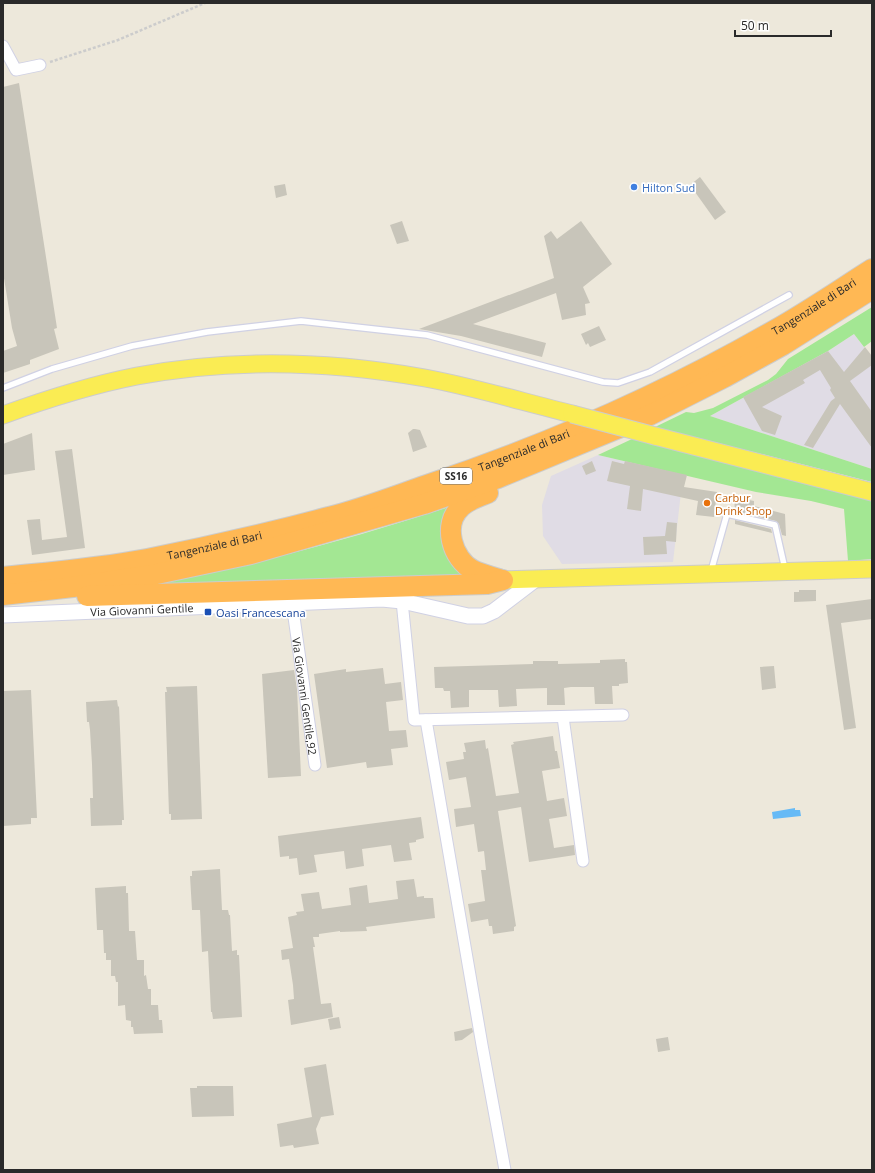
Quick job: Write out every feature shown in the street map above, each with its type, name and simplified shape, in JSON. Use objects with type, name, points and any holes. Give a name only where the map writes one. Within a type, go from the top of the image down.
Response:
[{"type":"highway","name":"Tangenziale di Bari","points":[[3,577],[70,570],[147,559],[246,537],[331,517],[491,464],[642,400],[714,364],[774,331],[872,269]]},
{"type":"highway","name":"Tangenziale di Bari","points":[[3,595],[73,587],[152,575],[251,554],[424,504],[498,478],[650,415],[726,377],[783,345],[872,290]]},
{"type":"highway","points":[[503,580],[472,570],[460,559],[452,543],[450,527],[453,517],[460,507],[470,500],[530,477],[585,442]]},
{"type":"highway","points":[[3,595],[90,596],[487,584],[503,580]]},
{"type":"main road","points":[[3,415],[67,393],[137,376],[207,367],[270,364],[310,364],[350,367],[426,378],[572,414],[872,492]]},
{"type":"main road","points":[[503,580],[872,569]]},
{"type":"street","points":[[3,46],[16,70],[40,65]]},
{"type":"street","points":[[494,611],[536,579]]},
{"type":"street","points":[[494,611],[501,595],[503,580]]},
{"type":"street","name":"Via Giovanni Gentile","points":[[3,615],[382,600],[402,601],[468,616],[483,616],[494,611]]},
{"type":"street","points":[[402,601],[414,720],[623,715]]},
{"type":"street","name":"Via Giovanni Gentile,92","points":[[292,603],[316,765]]},
{"type":"street","points":[[563,717],[583,861]]},
{"type":"street","points":[[426,720],[505,1170]]},
{"type":"lane","points":[[3,388],[52,369],[132,346],[207,332],[301,321],[427,335],[603,382],[618,384],[650,372],[789,295]]},
{"type":"lane","points":[[710,574],[727,514],[775,525],[786,571]]},
{"type":"path","points":[[40,65],[118,40],[204,3]]},
{"type":"shaded area","points":[[854,334],[872,358],[872,469],[710,416],[828,351]]},
{"type":"shaded area","points":[[598,455],[683,475],[673,562],[562,564],[543,536],[542,505],[551,476]]},
{"type":"green space","points":[[872,307],[872,341],[864,347],[854,334],[828,351],[710,416],[872,469],[872,482],[655,427],[686,412],[694,413],[713,408],[768,380],[776,374],[788,359]]},
{"type":"green space","points":[[632,439],[872,501],[872,559],[848,561],[844,509],[811,501],[756,492],[598,455]]},
{"type":"green space","points":[[452,506],[468,577],[138,588],[299,551],[365,533]]},
{"type":"water","points":[[795,808],[795,810],[800,810],[801,816],[773,819],[772,812]]},
{"type":"building","points":[[19,83],[57,328],[54,329],[59,349],[30,360],[30,364],[3,373],[3,351],[17,346],[12,328],[3,272],[3,87]]},
{"type":"building","points":[[700,177],[726,212],[715,220],[690,185]]},
{"type":"building","points":[[285,184],[287,195],[276,198],[274,186]]},
{"type":"building","points":[[402,221],[409,241],[397,244],[390,225]]},
{"type":"building","points":[[581,221],[612,264],[583,287],[590,303],[585,304],[586,315],[562,320],[556,293],[473,324],[546,343],[542,357],[461,336],[419,329],[554,278],[544,236],[551,231],[557,239]]},
{"type":"building","points":[[599,326],[606,340],[590,347],[588,343],[586,345],[581,334]]},
{"type":"building","points":[[865,347],[872,356],[872,365],[850,381],[872,412],[872,448],[840,404],[813,448],[804,445],[831,401],[835,398],[820,370],[803,380],[805,383],[762,407],[782,416],[775,435],[762,431],[743,397],[828,351],[844,372]]},
{"type":"building","points":[[413,429],[420,430],[427,447],[413,452],[408,433]]},
{"type":"building","points":[[32,433],[35,470],[3,475],[3,444]]},
{"type":"building","points":[[72,449],[85,548],[32,555],[27,520],[40,519],[42,540],[67,537],[55,451]]},
{"type":"building","points":[[592,461],[596,471],[586,475],[582,466]]},
{"type":"building","points":[[612,461],[624,464],[625,461],[687,475],[684,487],[717,492],[714,517],[696,515],[698,501],[643,489],[641,511],[627,509],[630,486],[607,481]]},
{"type":"building","points":[[734,497],[754,501],[754,506],[785,514],[786,536],[782,535],[779,524],[776,521],[735,511]]},
{"type":"building","points":[[735,520],[771,529],[772,533],[735,524]]},
{"type":"building","points":[[667,522],[677,523],[676,542],[666,541],[667,554],[644,555],[643,537],[665,536]]},
{"type":"building","points":[[799,590],[816,590],[816,601],[794,602],[794,592],[799,592]]},
{"type":"building","points":[[872,599],[872,619],[841,623],[856,728],[844,730],[826,605]]},
{"type":"building","points":[[625,659],[625,662],[627,662],[628,683],[619,684],[619,686],[612,686],[613,704],[595,704],[594,687],[571,687],[564,688],[565,705],[547,705],[547,688],[516,689],[517,706],[499,707],[498,690],[469,690],[469,707],[451,708],[450,691],[444,691],[443,688],[435,688],[434,667],[533,664],[533,661],[558,661],[558,664],[600,663],[600,660]]},
{"type":"building","points":[[774,666],[776,688],[762,690],[760,667]]},
{"type":"building","points":[[383,668],[385,684],[401,682],[403,700],[386,702],[389,731],[406,730],[408,747],[391,749],[393,765],[367,768],[366,762],[327,768],[314,674],[346,669],[346,672]]},
{"type":"building","points":[[294,670],[297,689],[301,776],[268,778],[262,674]]},
{"type":"building","points":[[197,686],[202,819],[171,820],[171,814],[169,814],[165,692],[167,692],[166,687]]},
{"type":"building","points":[[31,690],[37,818],[31,818],[31,824],[3,826],[3,691]]},
{"type":"building","points":[[117,700],[118,707],[119,706],[124,820],[122,820],[122,825],[91,826],[90,798],[93,798],[92,764],[90,730],[89,722],[87,722],[86,702]]},
{"type":"building","points":[[553,736],[555,751],[557,751],[560,768],[542,771],[547,801],[564,798],[567,816],[549,819],[554,848],[574,845],[575,855],[529,862],[521,807],[498,811],[516,926],[514,927],[514,931],[493,934],[492,926],[489,926],[488,919],[471,922],[468,904],[485,901],[481,870],[486,870],[484,851],[478,852],[474,824],[456,827],[454,809],[471,807],[466,777],[449,780],[446,762],[464,759],[463,752],[466,752],[464,743],[485,740],[486,749],[488,748],[496,796],[519,793],[511,745],[514,744],[513,742]]},
{"type":"building","points":[[421,817],[424,838],[416,840],[416,842],[409,843],[412,860],[394,862],[391,845],[362,849],[364,866],[346,869],[344,851],[314,855],[317,872],[299,875],[297,858],[289,859],[289,856],[280,857],[278,836]]},
{"type":"building","points":[[220,869],[222,910],[228,910],[230,915],[232,951],[237,950],[237,955],[239,955],[242,1017],[213,1019],[211,1012],[208,951],[202,952],[200,910],[192,910],[190,876],[192,876],[192,871]]},
{"type":"building","points":[[414,879],[417,897],[424,896],[424,898],[433,898],[435,918],[366,927],[367,931],[340,931],[319,934],[319,937],[313,937],[321,1004],[331,1003],[333,1017],[291,1025],[288,1000],[294,999],[293,985],[289,959],[282,960],[281,950],[293,948],[288,917],[297,915],[296,912],[304,911],[301,894],[319,892],[322,909],[351,905],[349,888],[367,885],[369,903],[398,899],[396,881]]},
{"type":"building","points":[[126,886],[126,893],[128,893],[129,931],[135,931],[137,960],[144,960],[144,976],[146,975],[148,989],[151,989],[151,1005],[158,1005],[159,1020],[162,1020],[163,1033],[134,1034],[133,1027],[131,1027],[131,1021],[126,1020],[125,1005],[118,1006],[118,982],[116,982],[115,976],[111,976],[111,960],[106,960],[106,953],[104,953],[103,930],[97,930],[95,888]]},
{"type":"building","points":[[339,1017],[341,1028],[330,1030],[328,1019]]},
{"type":"building","points":[[472,1028],[473,1032],[462,1040],[455,1041],[454,1032]]},
{"type":"building","points":[[668,1037],[670,1050],[658,1052],[656,1039]]},
{"type":"building","points":[[326,1064],[334,1115],[321,1117],[316,1129],[319,1144],[294,1148],[293,1145],[280,1147],[277,1124],[312,1117],[304,1068]]},
{"type":"building","points":[[197,1086],[233,1086],[234,1116],[192,1117],[190,1088],[197,1088]]},
{"type":"place","name":"Hilton Sud","points":[[634,187]]},
{"type":"place","name":"Carbur Drink Shop","points":[[707,503]]},
{"type":"place","name":"Oasi Francescana","points":[[208,612]]}]
